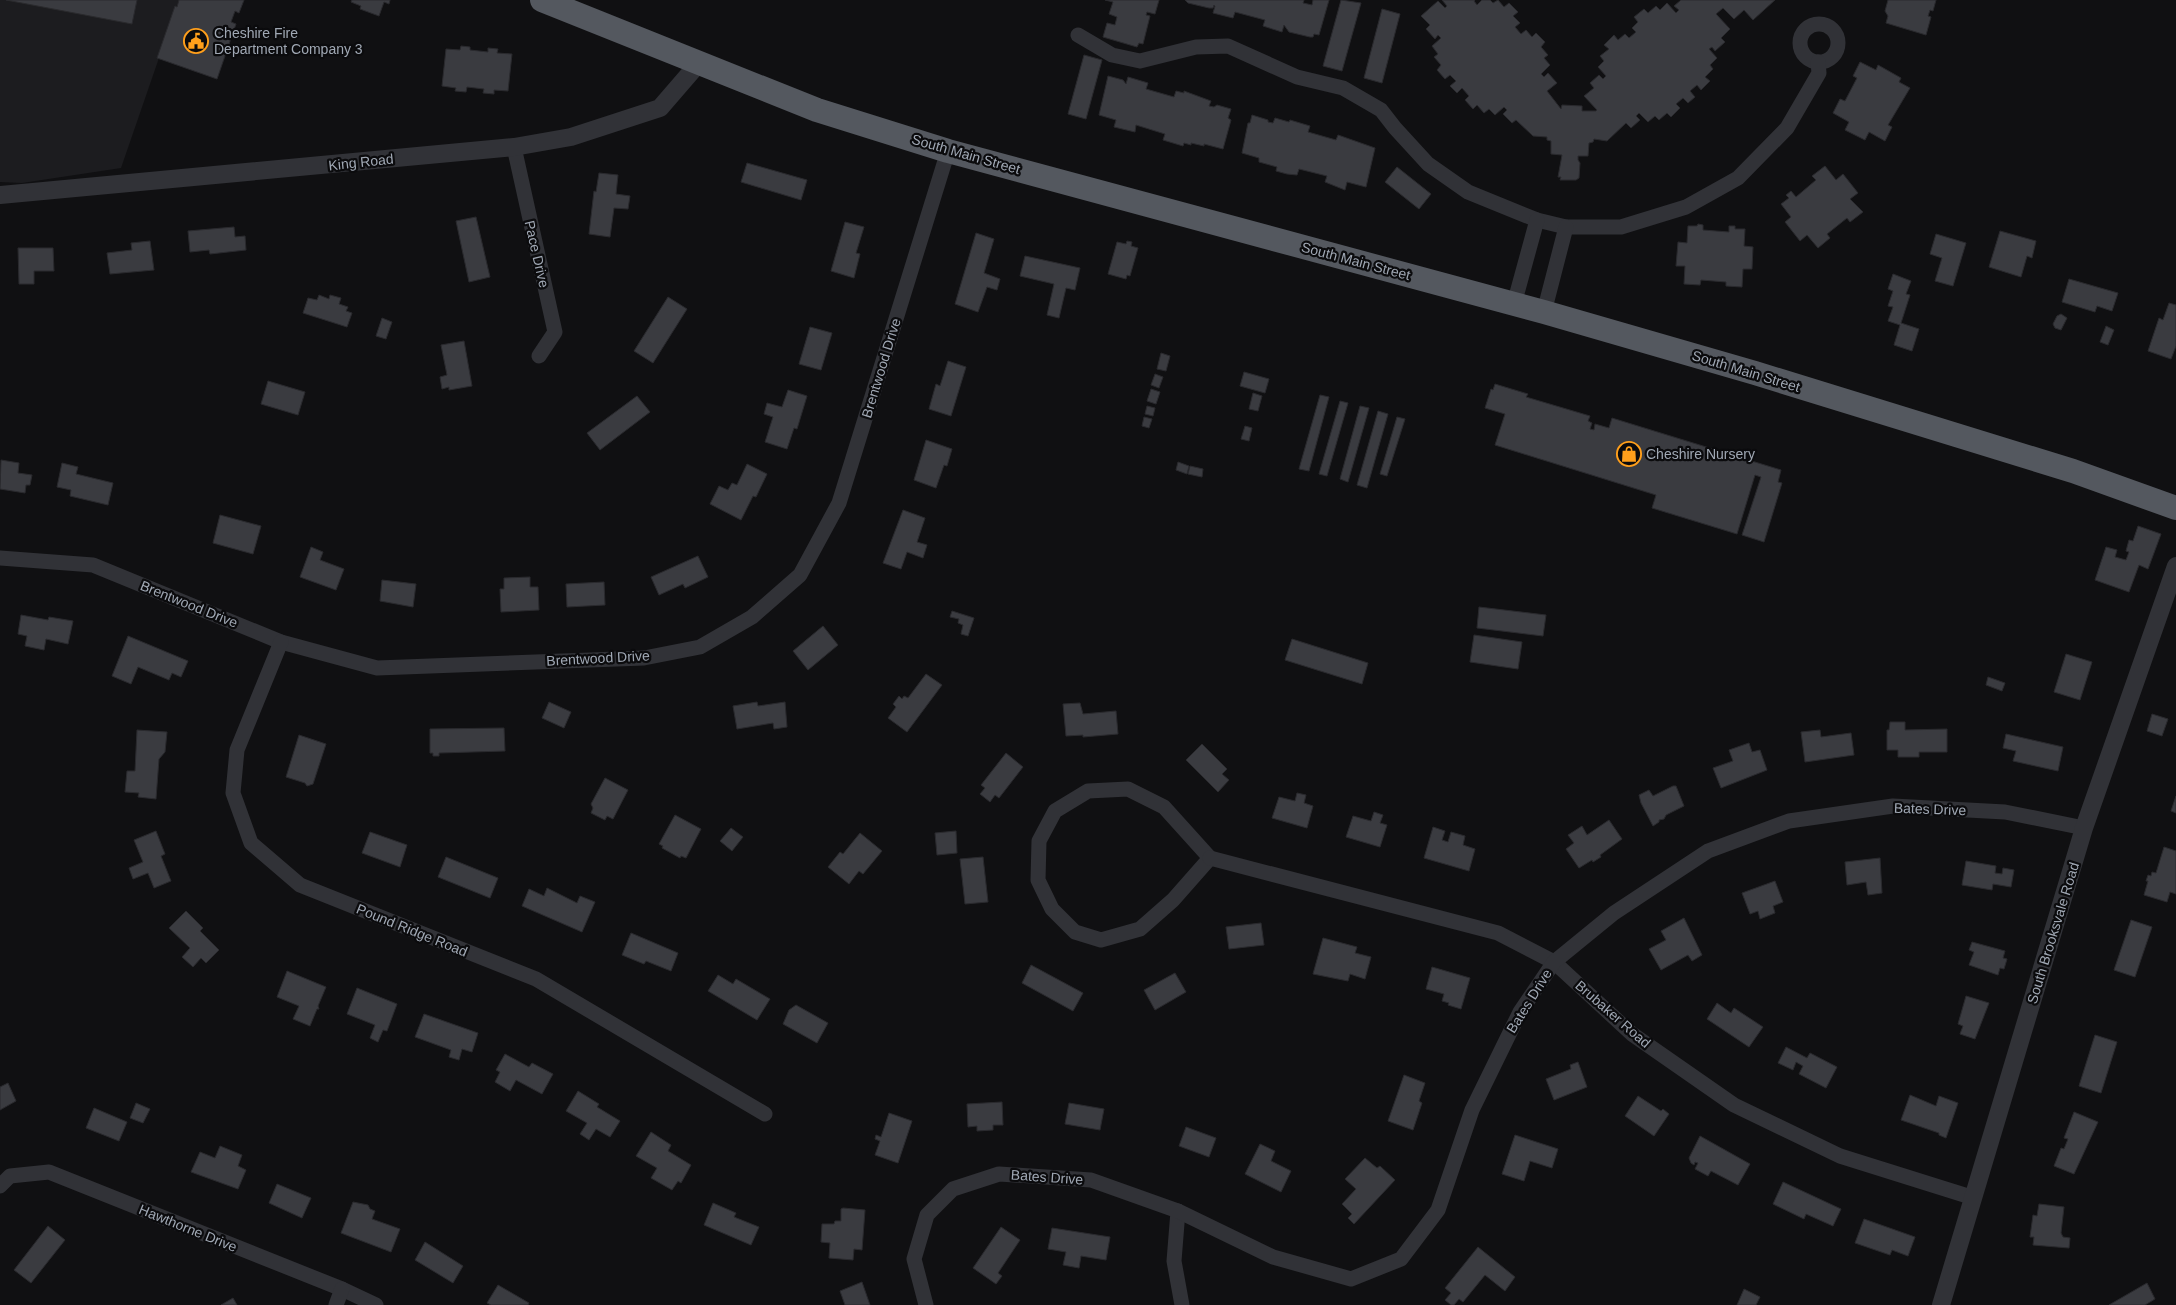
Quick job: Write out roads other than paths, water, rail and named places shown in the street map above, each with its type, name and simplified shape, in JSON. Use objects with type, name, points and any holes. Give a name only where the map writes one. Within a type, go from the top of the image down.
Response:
[{"type":"highway","name":"South Main Street","points":[[542,0],[817,110],[948,150],[1544,312],[1755,373],[2073,471],[2176,508]]},
{"type":"street","points":[[1078,36],[1112,55],[1140,61],[1196,46],[1228,46],[1297,77],[1342,88],[1381,110],[1394,128],[1428,164],[1468,192],[1537,220],[1566,227],[1621,227],[1686,207],[1738,178],[1787,128],[1819,73],[1818,62]]},
{"type":"street","name":"King Road","points":[[0,195],[514,147],[572,137],[660,108],[698,64]]},
{"type":"street","name":"Pace Drive","points":[[514,147],[555,332],[539,356]]},
{"type":"street","name":"Brentwood Drive","points":[[0,558],[93,565],[281,642],[377,668],[644,658],[700,647],[752,617],[800,575],[839,503],[948,150]]},
{"type":"street","points":[[1514,304],[1537,220]]},
{"type":"street","points":[[1544,312],[1566,227]]},
{"type":"street","name":"South Brooksvale Road","points":[[1941,1305],[2084,828],[2176,566]]},
{"type":"street","name":"Pound Ridge Road","points":[[281,642],[237,750],[233,793],[251,843],[300,885],[536,979],[764,1114]]},
{"type":"street","points":[[1128,789],[1164,807],[1210,858],[1173,900],[1140,929],[1101,940],[1074,932],[1052,909],[1038,880],[1039,841],[1055,812],[1088,791],[1128,789]]},
{"type":"street","name":"Bates Drive","points":[[926,1305],[914,1260],[927,1215],[953,1188],[999,1174],[1091,1180],[1178,1211],[1272,1257],[1351,1278],[1401,1259],[1438,1210],[1472,1110],[1520,1012],[1554,962],[1614,913],[1708,852],[1789,821],[1893,806],[2005,812],[2084,828]]},
{"type":"street","name":"Brubaker Road","points":[[1210,858],[1498,932],[1554,962],[1632,1034],[1734,1105],[1840,1156],[1974,1198]]},
{"type":"street","name":"Hawthorne Drive","points":[[0,1186],[10,1176],[49,1172],[342,1289],[376,1305]]},
{"type":"street","points":[[1178,1211],[1174,1261],[1182,1305]]},
{"type":"street","points":[[336,1305],[342,1289]]},
{"type":"place","name":"Cheshire Fire Department Company 3","points":[[196,41]]},
{"type":"place","name":"Cheshire Nursery","points":[[1629,454]]}]
